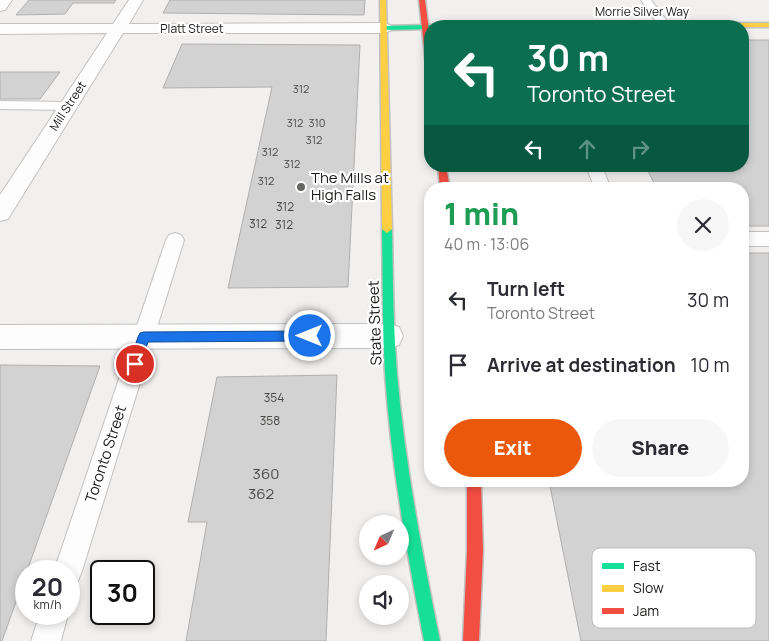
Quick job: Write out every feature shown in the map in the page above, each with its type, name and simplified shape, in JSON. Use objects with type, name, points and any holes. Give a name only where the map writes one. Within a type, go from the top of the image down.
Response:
[{"type":"main road","name":"State Street","points":[[384,0],[389,336],[396,414],[416,565],[432,641]]},
{"type":"main road","points":[[422,0],[426,20]]},
{"type":"main road","name":"Morrie Silver Way","points":[[749,25],[769,25]]},
{"type":"main road","points":[[384,28],[424,27]]},
{"type":"main road","points":[[471,641],[475,550],[474,487]]},
{"type":"street","points":[[0,6],[4,0]]},
{"type":"street","name":"Mill Street","points":[[0,213],[136,0]]},
{"type":"street","name":"Platt Street","points":[[0,29],[384,28]]},
{"type":"street","points":[[0,337],[389,336]]},
{"type":"lane","points":[[646,0],[661,20]]},
{"type":"lane","points":[[0,105],[69,106]]},
{"type":"lane","points":[[749,239],[769,239]]},
{"type":"lane","name":"Toronto Street","points":[[72,560],[175,240]]},
{"type":"lane","points":[[46,641],[51,625]]},
{"type":"building","points":[[29,0],[116,0],[114,3],[73,3],[65,14],[16,15]]},
{"type":"building","points":[[170,0],[365,0],[364,15],[163,13]]},
{"type":"building","points":[[749,40],[769,40],[769,226],[749,226],[749,182],[654,182],[648,172],[749,172]]},
{"type":"building","name":"The Mills at High Falls","points":[[182,44],[360,45],[348,287],[228,288],[272,87],[163,88]]},
{"type":"building","points":[[0,72],[60,72],[40,99],[0,99]]},
{"type":"building","points":[[749,253],[769,253],[769,641],[581,641],[550,487],[749,487]]},
{"type":"building","points":[[0,365],[100,366],[31,560],[15,560],[15,605],[2,641],[0,641]]},
{"type":"building","points":[[337,375],[326,641],[186,641],[207,522],[188,522],[217,377]]},
{"type":"traffic: fast","points":[[384,28],[424,27]]},
{"type":"traffic: fast","points":[[387,229],[388,323],[395,413],[411,527],[432,641]]},
{"type":"traffic: slow","points":[[383,0],[387,229]]},
{"type":"traffic: slow","points":[[749,25],[769,25]]},
{"type":"traffic: jam","points":[[422,0],[424,20]]},
{"type":"traffic: jam","points":[[443,172],[444,182]]},
{"type":"traffic: jam","points":[[471,641],[475,551],[474,487]]},
{"type":"place","name":"The Mills at High Falls","points":[[301,187]]},
{"type":"route","points":[[135,364],[144,337],[310,336]]}]
